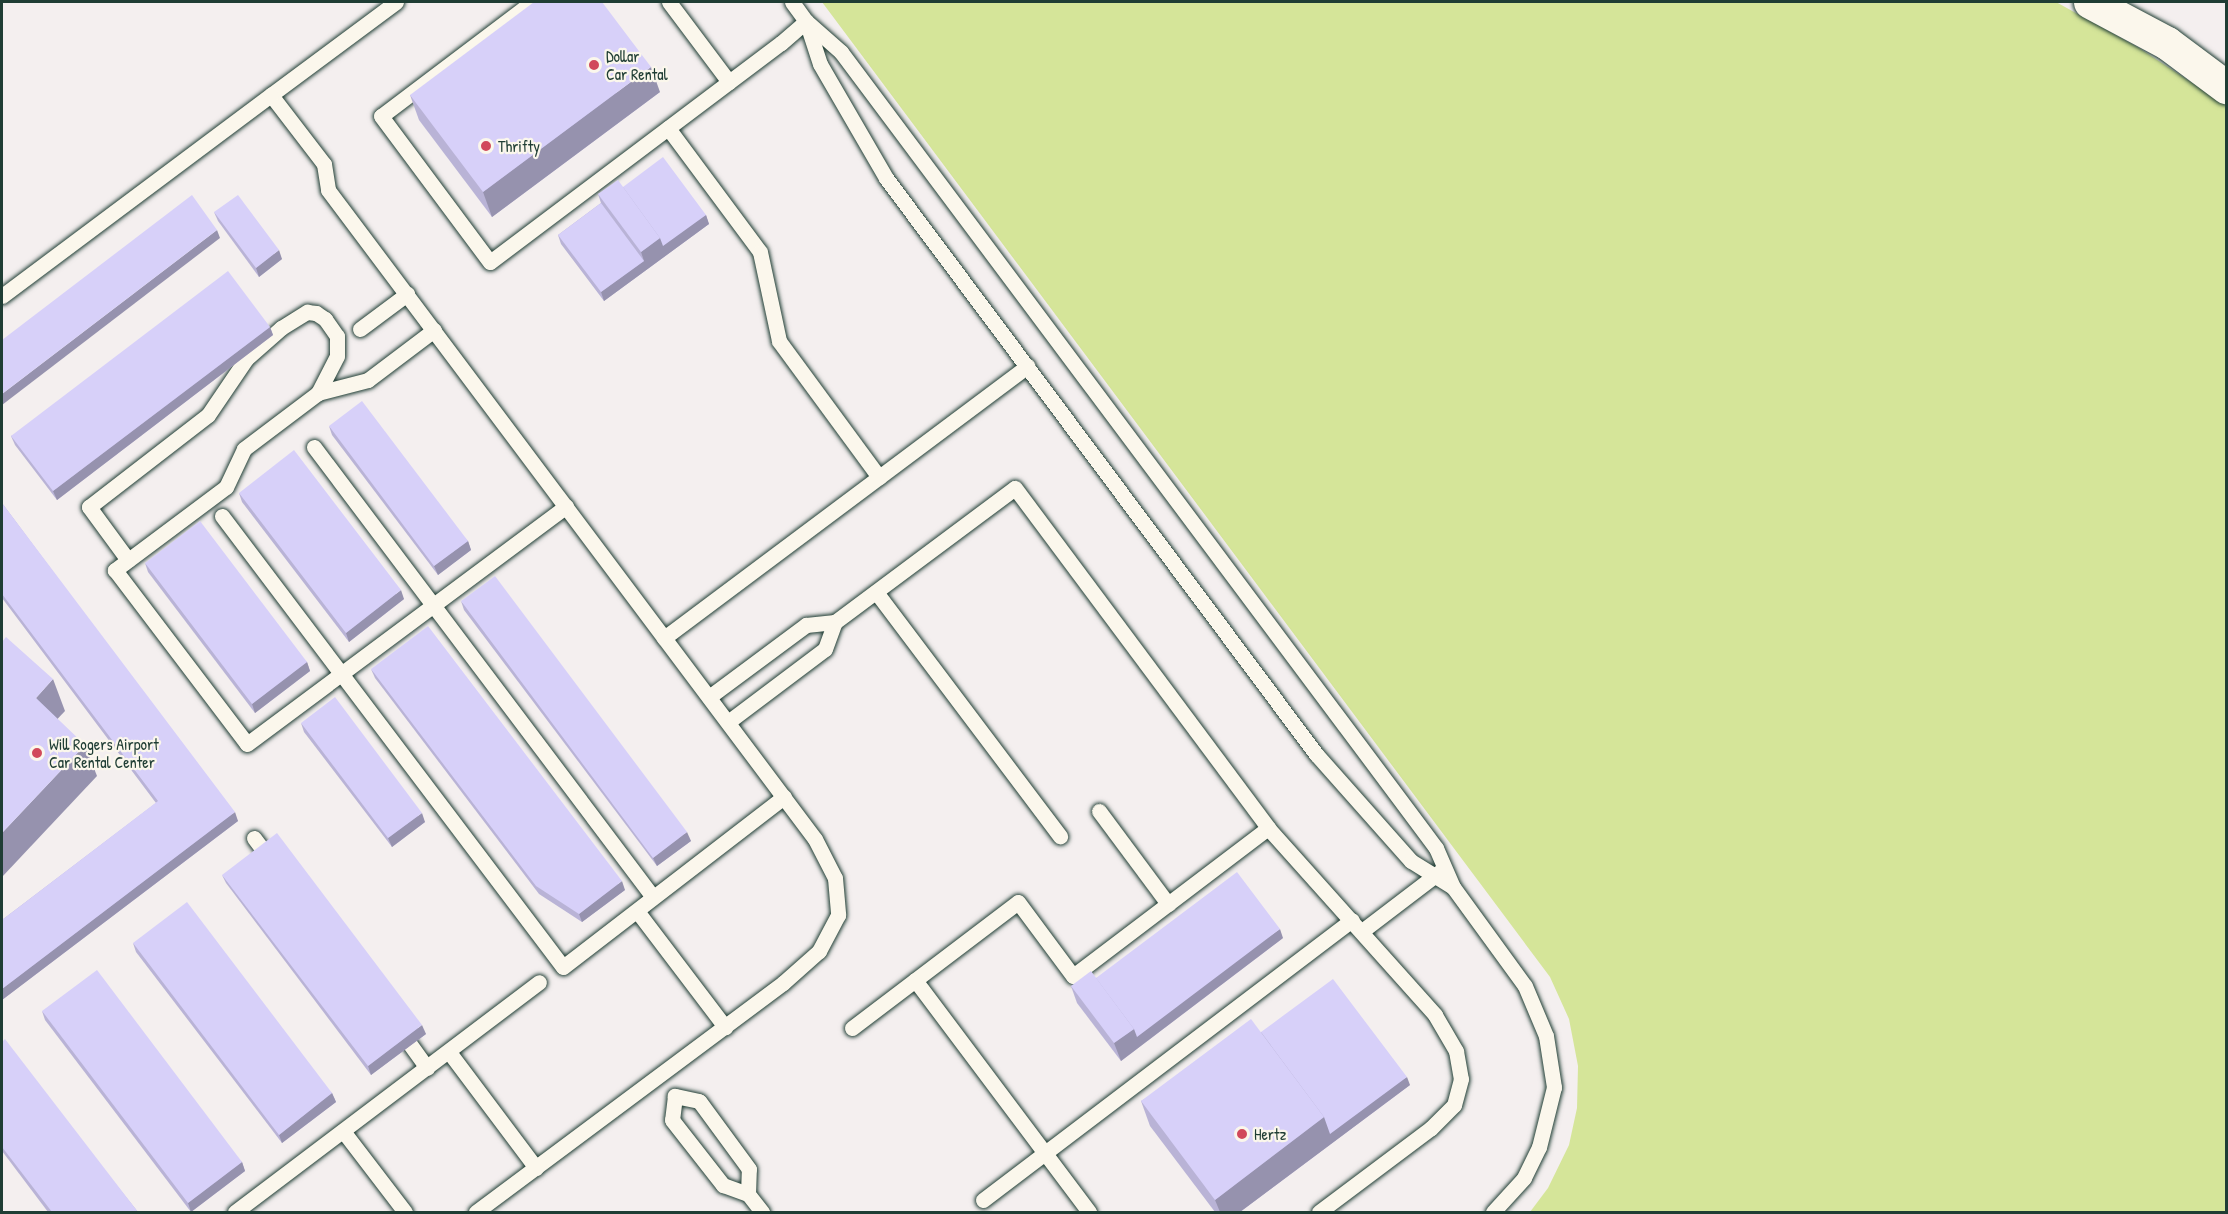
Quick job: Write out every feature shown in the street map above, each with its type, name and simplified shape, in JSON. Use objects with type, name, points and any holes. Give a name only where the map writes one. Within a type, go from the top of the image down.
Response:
[{"type":"main road","points":[[2090,2],[2168,44],[2226,87]]},
{"type":"lane","points":[[2,296],[396,2]]},
{"type":"lane","points":[[532,2],[381,116],[490,262],[729,82],[806,21]]},
{"type":"lane","points":[[669,2],[729,82]]},
{"type":"lane","points":[[792,2],[806,21],[842,52],[1436,848],[1440,872]]},
{"type":"lane","points":[[806,21],[820,64],[886,178],[1316,754],[1412,861],[1440,872],[1525,986],[1546,1036],[1554,1088],[1539,1147],[1524,1178],[1493,1212]]},
{"type":"lane","points":[[272,95],[324,164],[328,190],[815,839],[835,878],[838,915],[819,951],[783,983],[476,1212]]},
{"type":"lane","points":[[668,128],[760,252],[779,341],[879,477]]},
{"type":"lane","points":[[360,329],[407,294]]},
{"type":"lane","points":[[128,560],[89,507],[208,415],[246,359],[281,328],[307,312],[316,313],[325,319],[337,336],[337,356],[318,393]]},
{"type":"lane","points":[[434,330],[368,380],[318,393],[244,449],[226,487],[115,570],[247,744],[566,506]]},
{"type":"lane","points":[[664,638],[1027,366]]},
{"type":"lane","points":[[314,447],[653,897]]},
{"type":"lane","points":[[709,697],[806,625],[835,622],[1015,488],[1269,828],[1435,1015],[1456,1051],[1461,1079],[1454,1105],[1431,1128],[1319,1212]]},
{"type":"lane","points":[[222,516],[563,967],[784,798]]},
{"type":"lane","points":[[876,592],[1060,836]]},
{"type":"lane","points":[[728,722],[825,649],[835,622]]},
{"type":"lane","points":[[1099,811],[1168,904]]},
{"type":"lane","points":[[852,1028],[1018,902],[1073,976],[1269,828]]},
{"type":"lane","points":[[254,838],[279,872]]},
{"type":"lane","points":[[983,1200],[1358,926],[1440,872]]},
{"type":"lane","points":[[637,911],[725,1027]]},
{"type":"lane","points":[[915,980],[1089,1212]]},
{"type":"lane","points":[[236,1212],[539,982]]},
{"type":"lane","points":[[386,1012],[428,1068]]},
{"type":"lane","points":[[449,1052],[536,1168]]},
{"type":"lane","points":[[660,1075],[675,1096],[672,1120],[723,1185],[748,1194],[762,1212]]},
{"type":"lane","points":[[675,1096],[699,1101],[749,1169],[748,1194]]},
{"type":"lane","points":[[344,1131],[405,1212]]},
{"type":"green space","points":[[822,2],[2056,2],[2139,48],[2226,105],[2226,1212],[1530,1212],[1548,1188],[1569,1145],[1577,1108],[1578,1066],[1569,1019],[1550,977]]},
{"type":"building","points":[[534,2],[602,2],[651,67],[483,192],[410,95]]},
{"type":"building","points":[[663,157],[706,215],[663,246],[660,238],[623,187]]},
{"type":"building","points":[[618,180],[660,238],[641,252],[598,194]]},
{"type":"building","points":[[192,195],[217,230],[2,394],[2,340]]},
{"type":"building","points":[[238,195],[279,250],[256,268],[214,212]]},
{"type":"building","points":[[601,203],[644,261],[601,292],[558,235]]},
{"type":"building","points":[[228,271],[270,327],[53,491],[11,436]]},
{"type":"building","points":[[362,401],[468,541],[434,566],[329,426]]},
{"type":"building","points":[[294,450],[401,590],[346,633],[239,493]]},
{"type":"building","points":[[2,503],[235,812],[2,989],[2,920],[158,801],[2,594]]},
{"type":"building","points":[[200,521],[307,662],[252,704],[145,563]]},
{"type":"building","points":[[495,576],[687,832],[653,858],[461,601]]},
{"type":"building","points":[[428,626],[622,881],[579,914],[536,886],[371,669]]},
{"type":"building","name":"Will Rogers Airport Car Rental Center","points":[[6,637],[53,679],[36,698],[85,745],[2,833],[2,642]]},
{"type":"building","points":[[335,697],[422,813],[388,838],[301,723]]},
{"type":"building","points":[[277,833],[422,1025],[368,1066],[222,875]]},
{"type":"building","points":[[1237,872],[1280,929],[1137,1037],[1134,1029],[1096,978]]},
{"type":"building","points":[[187,902],[332,1093],[279,1135],[133,943]]},
{"type":"building","points":[[97,970],[242,1162],[188,1203],[42,1011]]},
{"type":"building","points":[[1091,971],[1134,1029],[1114,1043],[1071,986]]},
{"type":"building","points":[[1333,979],[1407,1077],[1330,1134],[1324,1117],[1261,1032]]},
{"type":"building","name":"Hertz","points":[[1251,1019],[1324,1117],[1215,1200],[1141,1101]]},
{"type":"building","points":[[5,1039],[138,1212],[52,1212],[2,1147],[2,1042]]},
{"type":"place","name":"Dollar Car Rental","points":[[594,65]]},
{"type":"place","name":"Thrifty","points":[[486,146]]},
{"type":"place","name":"Will Rogers Airport Car Rental Center","points":[[37,753]]},
{"type":"place","name":"Hertz","points":[[1242,1134]]}]
